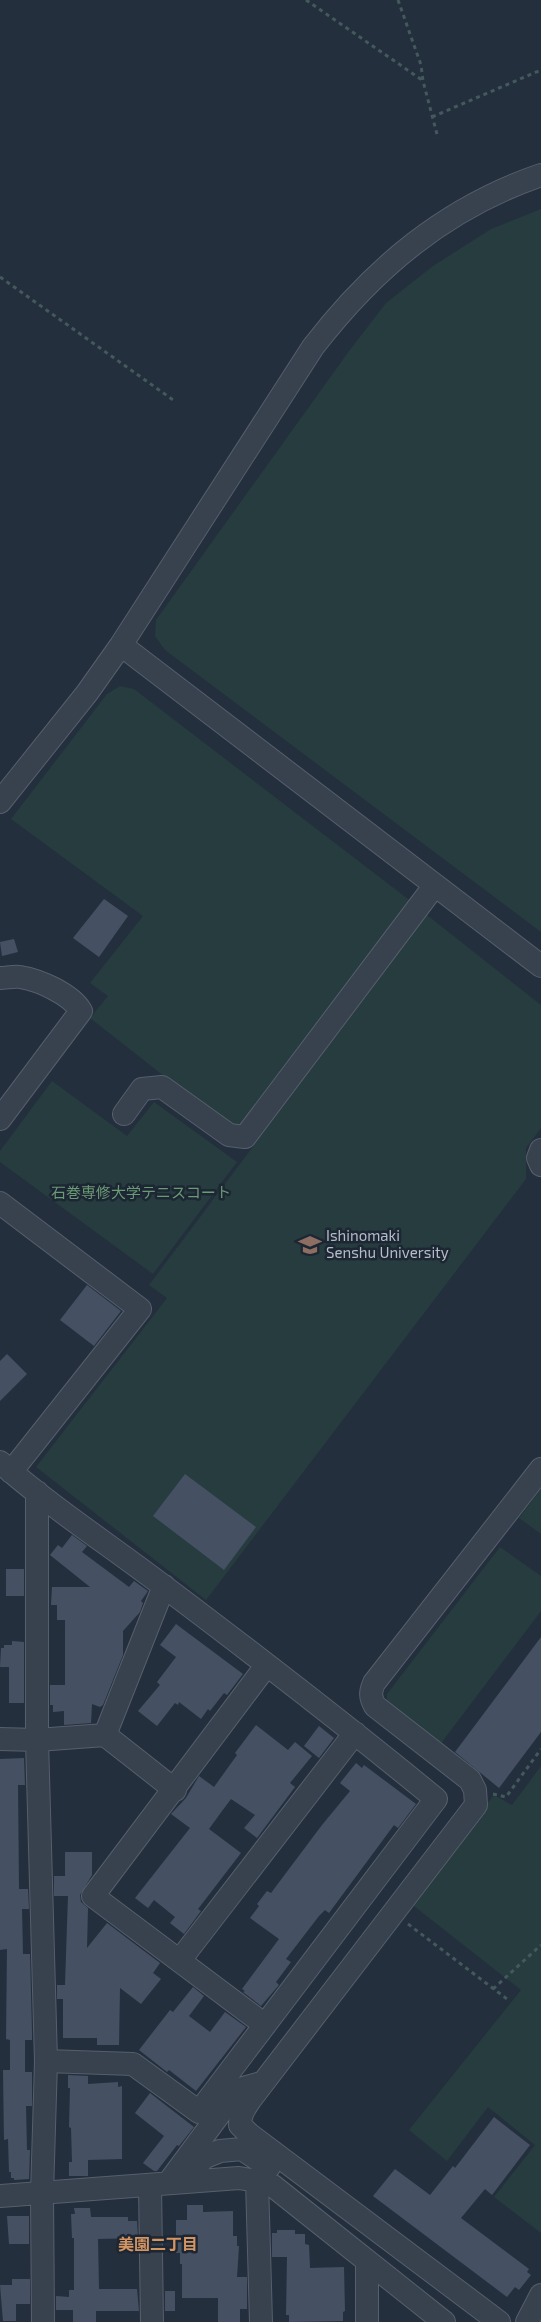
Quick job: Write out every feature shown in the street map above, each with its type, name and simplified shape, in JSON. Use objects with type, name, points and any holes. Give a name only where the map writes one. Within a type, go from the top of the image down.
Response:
[{"type":"street","points":[[0,802],[87,693],[121,645],[313,347],[344,308],[377,274],[408,247],[439,226],[471,205],[511,185],[541,175]]},
{"type":"street","points":[[121,645],[541,966]]},
{"type":"street","points":[[124,1114],[142,1089],[162,1087],[228,1135],[245,1137],[435,885]]},
{"type":"street","points":[[0,978],[20,977],[49,987],[70,997],[82,1010],[0,1119]]},
{"type":"street","points":[[541,1150],[538,1158],[541,1165]]},
{"type":"street","points":[[0,1204],[140,1309],[6,1467],[355,1733],[436,1799],[199,2112],[133,2064],[46,2061]]},
{"type":"street","points":[[499,2322],[240,2125],[242,2112],[476,1805],[475,1790],[470,1780],[375,1706],[370,1691],[374,1683],[541,1469]]},
{"type":"street","points":[[37,1492],[37,1740],[46,2061],[42,2194],[43,2322]]},
{"type":"street","points":[[105,1735],[164,1586]]},
{"type":"street","points":[[265,2025],[94,1896],[266,1666]]},
{"type":"street","points":[[180,1960],[355,1733]]},
{"type":"street","points":[[0,1739],[37,1740],[105,1735],[175,1790]]},
{"type":"street","points":[[152,2322],[160,2184],[232,2097],[243,2088],[265,2082]]},
{"type":"street","points":[[193,2181],[196,2166],[205,2157],[220,2151],[242,2149],[252,2154],[280,2176],[291,2176],[300,2171]]},
{"type":"street","points":[[0,2196],[239,2178],[257,2181],[273,2186],[444,2322]]},
{"type":"street","points":[[257,2181],[261,2322]]},
{"type":"street","points":[[367,2261],[367,2322]]},
{"type":"street","points":[[527,2322],[541,2295]]},
{"type":"path","points":[[306,0],[423,81]]},
{"type":"path","points":[[398,0],[421,65],[423,81],[438,138]]},
{"type":"path","points":[[432,117],[541,70]]},
{"type":"path","points":[[0,277],[176,402]]},
{"type":"path","points":[[475,1790],[506,1797],[541,1749]]},
{"type":"path","points":[[394,1913],[507,1999]]},
{"type":"path","points":[[493,1989],[541,1945]]},
{"type":"green space","points":[[541,209],[541,932],[165,650],[155,636],[156,620],[349,351],[386,303],[433,266],[491,229]]},
{"type":"green space","points":[[120,686],[134,689],[412,902],[246,1124],[230,1128],[90,1018],[108,996],[90,983],[143,916],[11,819],[107,694]]},
{"type":"green space","points":[[427,915],[541,1005],[541,1128],[526,1148],[526,1179],[206,1600],[36,1467],[167,1298],[149,1285]]},
{"type":"green space","name":"石巻専修大学テニスコート","points":[[52,1081],[127,1136],[154,1102],[237,1162],[153,1274],[0,1162],[0,1151]]},
{"type":"green space","points":[[541,1489],[541,1534],[519,1518]]},
{"type":"green space","points":[[500,1547],[541,1576],[541,1611],[439,1746],[387,1708],[387,1694]]},
{"type":"green space","points":[[541,1766],[541,2233],[494,2197],[535,2145],[488,2107],[447,2161],[409,2130],[521,1990],[410,1903],[494,1795],[512,1805]]},
{"type":"building","points":[[104,899],[128,916],[99,957],[73,938]]},
{"type":"building","points":[[14,939],[18,952],[2,956],[0,942]]},
{"type":"building","points":[[87,1285],[121,1311],[94,1346],[60,1320]]},
{"type":"building","points":[[7,1354],[27,1374],[0,1401],[0,1361]]},
{"type":"building","points":[[185,1474],[256,1527],[224,1570],[153,1516]]},
{"type":"building","points":[[72,1535],[87,1546],[82,1552],[129,1587],[134,1581],[148,1591],[141,1601],[143,1603],[140,1612],[123,1631],[123,1655],[103,1705],[100,1707],[92,1704],[91,1723],[64,1725],[64,1711],[53,1712],[53,1705],[50,1705],[50,1685],[65,1685],[65,1620],[57,1620],[57,1605],[51,1605],[52,1587],[90,1587],[50,1555],[58,1545],[62,1548]]},
{"type":"building","points":[[6,1569],[24,1569],[24,1596],[6,1596]]},
{"type":"building","points":[[176,1624],[243,1674],[227,1695],[224,1693],[201,1719],[179,1702],[178,1705],[175,1703],[157,1726],[138,1711],[160,1685],[157,1682],[176,1657],[160,1645]]},
{"type":"building","points":[[541,1637],[541,1732],[499,1788],[455,1752]]},
{"type":"building","points":[[12,1641],[24,1642],[24,1703],[9,1703],[9,1667],[0,1667],[1,1648],[4,1648],[4,1645],[12,1645]]},
{"type":"building","points":[[256,1725],[288,1750],[295,1742],[312,1756],[290,1783],[295,1787],[257,1838],[244,1828],[255,1815],[231,1799],[209,1829],[241,1853],[198,1909],[201,1911],[184,1934],[170,1923],[175,1917],[154,1900],[148,1908],[135,1898],[190,1828],[171,1814],[186,1798],[199,1776],[214,1787],[237,1755],[235,1753]]},
{"type":"building","points":[[319,1726],[334,1738],[319,1758],[304,1746]]},
{"type":"building","points":[[24,1758],[25,1785],[18,1785],[19,1889],[28,1889],[29,1909],[22,1909],[23,1954],[30,1954],[32,2040],[25,2040],[25,2072],[32,2072],[32,2106],[26,2106],[27,2150],[30,2150],[29,2179],[14,2180],[14,2178],[11,2178],[11,2172],[9,2172],[8,2139],[4,2140],[3,2070],[10,2070],[10,2040],[6,2039],[7,1949],[0,1950],[0,1759]]},
{"type":"building","points":[[356,1763],[362,1768],[364,1765],[416,1804],[398,1828],[394,1825],[329,1913],[325,1910],[319,1916],[286,1959],[291,1962],[276,1982],[279,1985],[261,2006],[243,1992],[245,1991],[242,1989],[279,1939],[250,1918],[259,1906],[257,1904],[267,1891],[271,1893],[350,1791],[340,1783]]},
{"type":"building","points":[[65,1852],[92,1852],[92,1875],[80,1895],[81,1902],[88,1908],[87,1948],[107,1923],[160,1963],[153,1973],[161,1979],[141,2004],[120,1988],[119,2045],[97,2045],[97,2038],[63,2038],[63,1999],[57,1999],[57,1985],[65,1985],[68,1896],[54,1896],[54,1876],[65,1876]]},
{"type":"building","points":[[193,1987],[204,1996],[189,2016],[210,2032],[225,2012],[246,2027],[196,2091],[169,2070],[167,2072],[139,2050],[170,2010],[173,2012]]},
{"type":"building","points":[[68,2075],[88,2076],[88,2084],[118,2082],[118,2087],[122,2086],[122,2159],[88,2160],[88,2176],[69,2176],[69,2162],[72,2162]]},
{"type":"building","points":[[150,2093],[194,2127],[157,2171],[143,2163],[164,2136],[135,2113]]},
{"type":"building","points":[[494,2117],[530,2145],[492,2195],[485,2189],[461,2218],[529,2269],[527,2272],[531,2275],[519,2290],[515,2287],[507,2297],[373,2196],[395,2169],[430,2195],[453,2166],[455,2168]]},
{"type":"building","points":[[187,2205],[203,2205],[203,2212],[233,2211],[233,2236],[237,2236],[237,2246],[239,2246],[237,2277],[247,2277],[247,2309],[240,2309],[240,2322],[218,2322],[218,2298],[182,2298],[182,2264],[180,2264],[180,2253],[176,2253],[176,2220],[187,2220]]},
{"type":"building","points":[[74,2208],[90,2208],[91,2217],[128,2217],[128,2221],[137,2221],[138,2238],[98,2239],[99,2289],[137,2289],[139,2311],[96,2311],[96,2322],[73,2322],[73,2310],[56,2310],[56,2296],[69,2297],[69,2290],[74,2290],[74,2238],[72,2238],[71,2214],[75,2214]]},
{"type":"building","points":[[7,2216],[29,2216],[29,2244],[9,2244]]},
{"type":"building","points":[[277,2230],[295,2230],[295,2234],[305,2234],[305,2244],[309,2245],[310,2268],[344,2267],[345,2311],[343,2312],[343,2321],[289,2322],[289,2315],[286,2315],[287,2257],[272,2257],[272,2233],[277,2233]]},
{"type":"building","points":[[12,2279],[30,2279],[30,2304],[16,2304],[16,2321],[3,2321],[0,2285],[12,2285]]},
{"type":"building","points":[[165,2291],[175,2291],[175,2311],[165,2311]]},
{"type":"place","name":"Ishinomaki Senshu University","points":[[310,1245]]},
{"type":"district","name":"美園二丁目","points":[[158,2244]]}]
